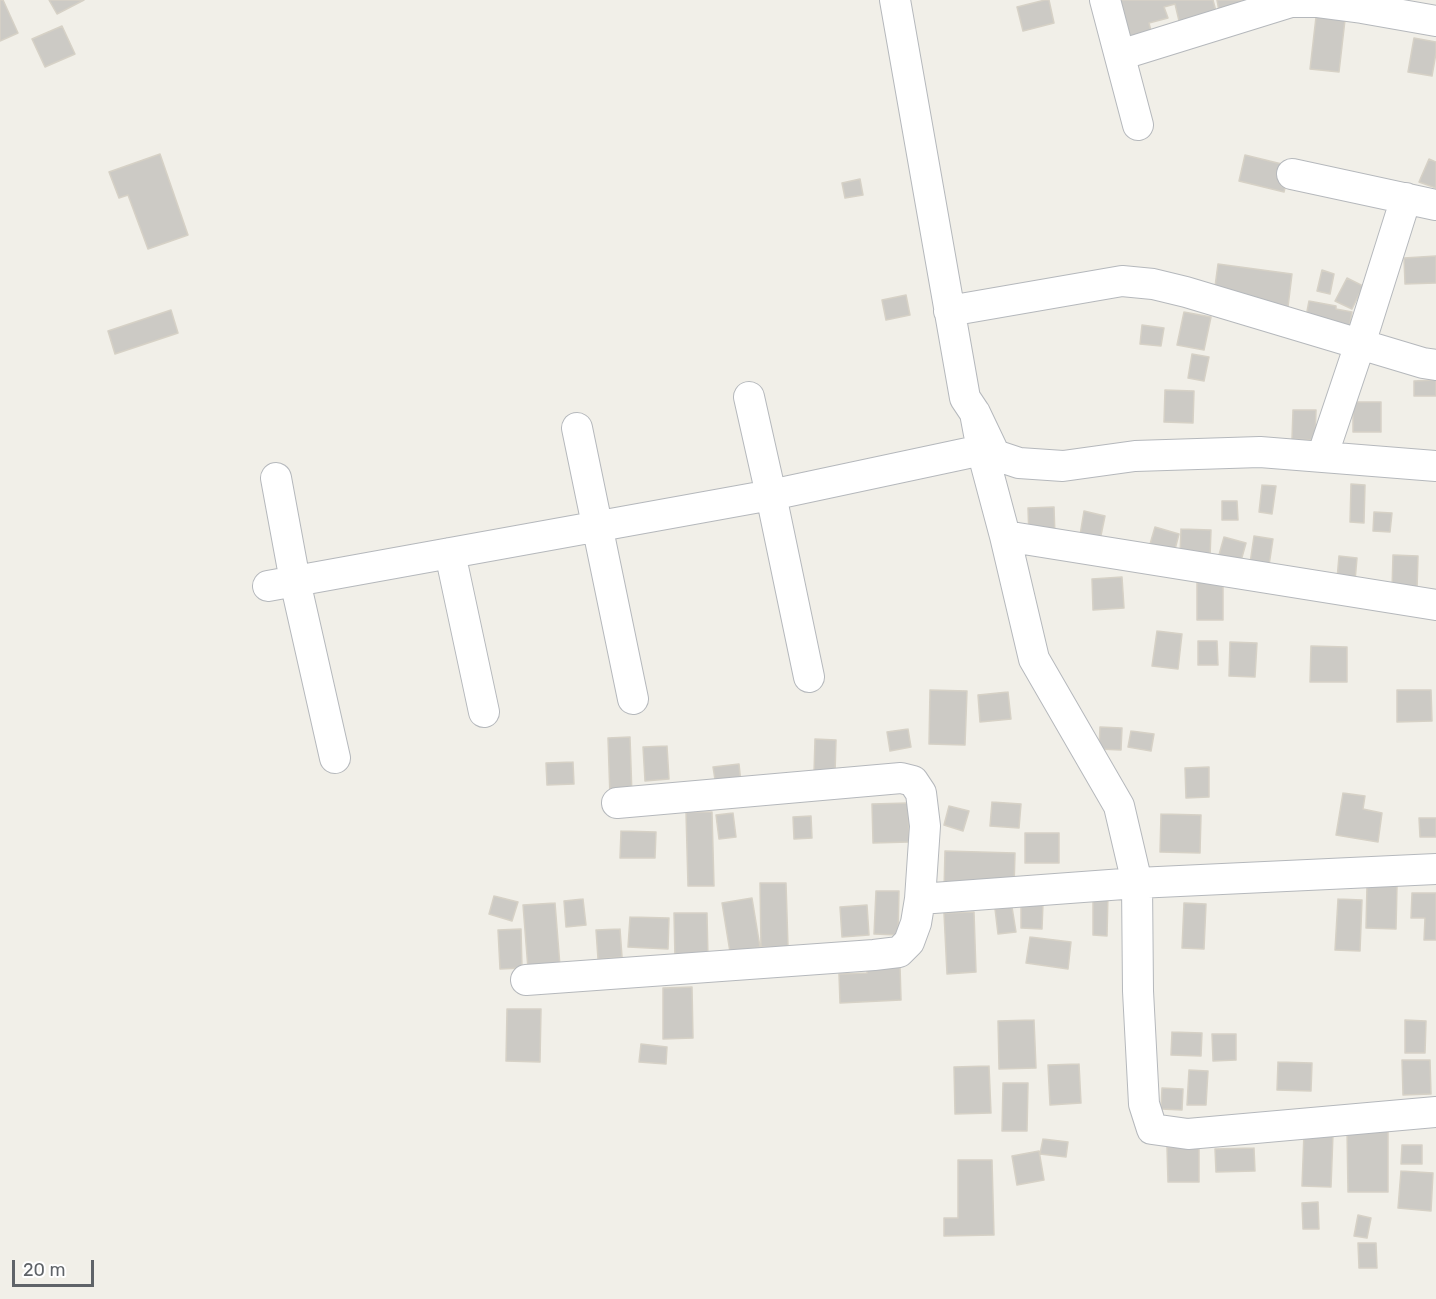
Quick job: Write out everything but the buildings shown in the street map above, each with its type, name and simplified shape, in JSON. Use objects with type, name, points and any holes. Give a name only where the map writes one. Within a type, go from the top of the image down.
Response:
[{"type":"street","points":[[895,0],[965,398],[995,454],[1019,463],[1063,466],[1135,456],[1218,452],[1260,452],[1436,466]]},
{"type":"street","points":[[1105,0],[1138,125]]},
{"type":"street","points":[[1120,55],[1291,2],[1316,2],[1436,21]]},
{"type":"street","points":[[1292,174],[1436,205]]},
{"type":"street","points":[[1322,457],[1406,198]]},
{"type":"street","points":[[950,311],[1122,281],[1153,284],[1436,365]]},
{"type":"street","points":[[749,397],[809,676]]},
{"type":"street","points":[[975,413],[982,450],[1034,659],[1119,806],[1137,884],[1138,991],[1144,1104],[1152,1129],[1188,1134],[1436,1112]]},
{"type":"street","points":[[577,428],[633,699]]},
{"type":"street","points":[[282,583],[771,495],[982,450]]},
{"type":"street","points":[[276,478],[282,583],[335,758]]},
{"type":"street","points":[[1005,536],[1436,605]]},
{"type":"street","points":[[450,553],[484,712]]},
{"type":"street","points":[[526,980],[874,955],[899,952],[909,942],[916,923],[920,899],[925,826],[921,792],[913,781],[901,778],[617,803]]},
{"type":"street","points":[[920,899],[1137,884],[1436,869]]}]
